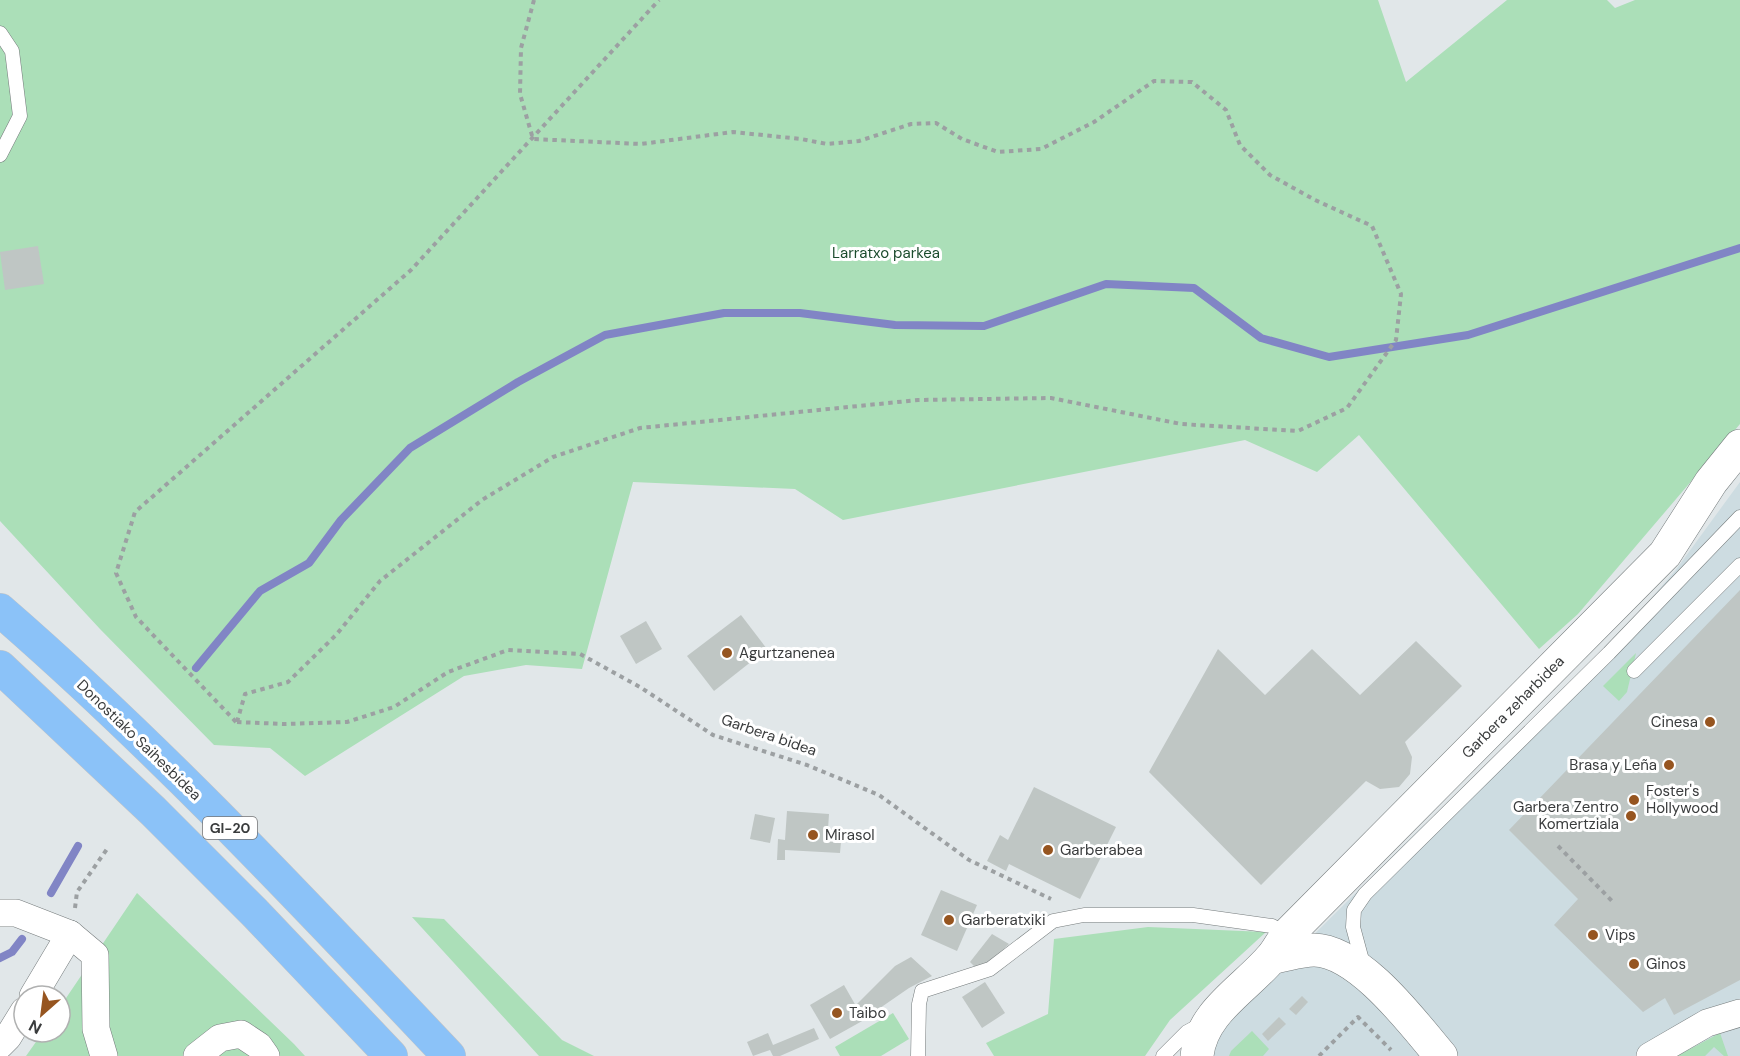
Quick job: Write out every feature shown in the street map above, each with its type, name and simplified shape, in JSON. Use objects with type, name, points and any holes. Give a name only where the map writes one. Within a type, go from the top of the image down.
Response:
[{"type":"highway","name":"Donostiako Saihesbidea","points":[[0,610],[94,696],[227,825],[286,884],[448,1056]]},
{"type":"highway","name":"GI-20","points":[[0,667],[162,819],[391,1056]]},
{"type":"street","name":"Garbera zeharbidea","points":[[1197,1056],[1208,1021],[1665,554],[1711,482],[1740,446]]},
{"type":"street","points":[[0,914],[16,912],[70,934],[95,955],[96,1029],[104,1056]]},
{"type":"street","points":[[40,984],[70,934]]},
{"type":"street","points":[[1280,945],[1336,955],[1365,972],[1441,1056]]},
{"type":"street","points":[[1650,1056],[1707,1023],[1740,1013]]},
{"type":"street","points":[[0,1046],[12,1032]]},
{"type":"street","points":[[197,1056],[220,1038],[241,1034],[259,1046],[266,1056]]},
{"type":"lane","points":[[0,33],[12,51],[20,116],[0,155]]},
{"type":"lane","points":[[1365,972],[1353,927],[1354,910],[1365,894],[1609,653],[1740,517]]},
{"type":"lane","points":[[1634,671],[1740,565]]},
{"type":"lane","points":[[918,1056],[922,991],[990,969],[1053,921],[1084,915],[1193,915],[1272,926],[1280,945]]},
{"type":"lane","points":[[1163,1056],[1187,1032],[1208,1021]]},
{"type":"path","points":[[533,139],[520,94],[521,48],[534,0]]},
{"type":"path","points":[[237,722],[136,616],[116,573],[135,512],[411,270],[659,0]]},
{"type":"path","points":[[237,722],[245,694],[288,682],[336,635],[380,581],[482,500],[553,457],[640,428],[918,400],[1051,398],[1181,424],[1298,432],[1347,408],[1396,340],[1401,294],[1372,226],[1315,200],[1270,175],[1240,145],[1226,110],[1192,82],[1155,81],[1094,122],[1041,149],[998,152],[962,139],[936,123],[911,124],[859,141],[827,144],[733,132],[641,144],[533,139]]},
{"type":"path","name":"Garbera bidea","points":[[237,722],[284,724],[347,722],[394,707],[447,672],[508,650],[580,654],[640,687],[712,735],[807,765],[879,795],[969,860],[1084,915]]},
{"type":"path","points":[[1558,846],[1613,902]]},
{"type":"path","points":[[70,934],[77,892],[107,849]]},
{"type":"path","points":[[1319,1056],[1358,1017],[1391,1050]]},
{"type":"shaded area","points":[[1740,482],[1740,1056],[1192,1056],[1424,825],[1460,798],[1604,653],[1675,571]]},
{"type":"green space","name":"Larratxo parkea","points":[[0,0],[1378,0],[1406,82],[1507,0],[1607,0],[1615,8],[1635,0],[1740,0],[1740,424],[1578,614],[1539,649],[1359,435],[1317,472],[1245,440],[843,520],[795,489],[633,482],[582,669],[526,665],[464,676],[305,776],[270,748],[214,745],[100,629],[0,521]]},
{"type":"green space","points":[[1636,653],[1627,692],[1619,701],[1603,686]]},
{"type":"green space","points":[[137,893],[305,1056],[26,1056],[34,1044],[72,1044],[72,989]]},
{"type":"green space","points":[[412,917],[444,919],[562,1040],[594,1056],[539,1056]]},
{"type":"green space","points":[[1148,927],[1266,932],[1170,1020],[1145,1056],[994,1056],[986,1043],[1048,1014],[1054,939]]},
{"type":"green space","points":[[893,1013],[909,1039],[881,1056],[840,1056],[835,1047]]},
{"type":"green space","points":[[1252,1031],[1269,1049],[1263,1056],[1229,1056],[1231,1051]]},
{"type":"green space","points":[[1720,1033],[1728,1056],[1724,1056],[1714,1047],[1705,1056],[1677,1056]]},
{"type":"building","points":[[38,246],[44,284],[5,290],[0,252]]},
{"type":"building","name":"Garbera Zentro Komertziala","points":[[1740,590],[1740,980],[1674,1015],[1665,998],[1643,1012],[1554,925],[1578,899],[1509,830]]},
{"type":"building","name":"Agurtzanenea","points":[[741,615],[767,649],[714,691],[687,656]]},
{"type":"building","points":[[646,621],[662,649],[636,664],[620,636]]},
{"type":"building","points":[[1416,641],[1462,686],[1405,742],[1412,757],[1410,774],[1399,787],[1380,789],[1366,781],[1261,885],[1149,772],[1218,649],[1265,695],[1312,649],[1360,695]]},
{"type":"building","name":"Garberabea","points":[[1034,787],[1116,827],[1080,899],[1009,864],[1006,871],[987,861],[1000,835],[1008,840]]},
{"type":"building","name":"Mirasol","points":[[787,811],[829,814],[828,829],[842,830],[840,853],[785,850],[785,860],[777,860],[778,839],[785,840]]},
{"type":"building","points":[[755,814],[775,818],[770,843],[750,839]]},
{"type":"building","name":"Garberatxiki","points":[[941,890],[977,905],[957,951],[921,935]]},
{"type":"building","points":[[992,934],[1009,944],[991,961],[976,968],[970,962]]},
{"type":"building","points":[[911,957],[932,976],[909,988],[867,1017],[857,1004],[895,966]]},
{"type":"building","points":[[985,982],[1005,1013],[982,1028],[962,997]]},
{"type":"building","name":"Taibo","points":[[844,985],[864,1020],[830,1039],[810,1005]]},
{"type":"building","points":[[1302,996],[1308,1002],[1296,1015],[1289,1009]]},
{"type":"building","points":[[1279,1017],[1286,1024],[1268,1041],[1262,1034]]},
{"type":"building","points":[[814,1028],[819,1039],[780,1056],[773,1056],[770,1050],[753,1056],[747,1042],[768,1033],[773,1045]]},
{"type":"waterway","points":[[196,668],[260,591],[309,563],[341,520],[410,448],[518,382],[605,335],[724,313],[800,313],[895,325],[984,326],[1106,284],[1194,288],[1261,338],[1329,357],[1468,335],[1740,248]]},
{"type":"waterway","points":[[51,893],[78,846]]},
{"type":"waterway","points":[[0,958],[12,952],[22,939]]},
{"type":"place","name":"Agurtzanenea","points":[[727,653]]},
{"type":"place","name":"Cinesa","points":[[1710,722]]},
{"type":"place","name":"Brasa y Leña","points":[[1669,765]]},
{"type":"place","name":"Foster's Hollywood","points":[[1634,800]]},
{"type":"place","name":"Garbera Zentro Komertziala","points":[[1631,816]]},
{"type":"place","name":"Mirasol","points":[[813,835]]},
{"type":"place","name":"Garberabea","points":[[1048,850]]},
{"type":"place","name":"Garberatxiki","points":[[949,920]]},
{"type":"place","name":"Vips","points":[[1593,935]]},
{"type":"place","name":"Ginos","points":[[1634,964]]},
{"type":"place","name":"Taibo","points":[[837,1013]]}]
